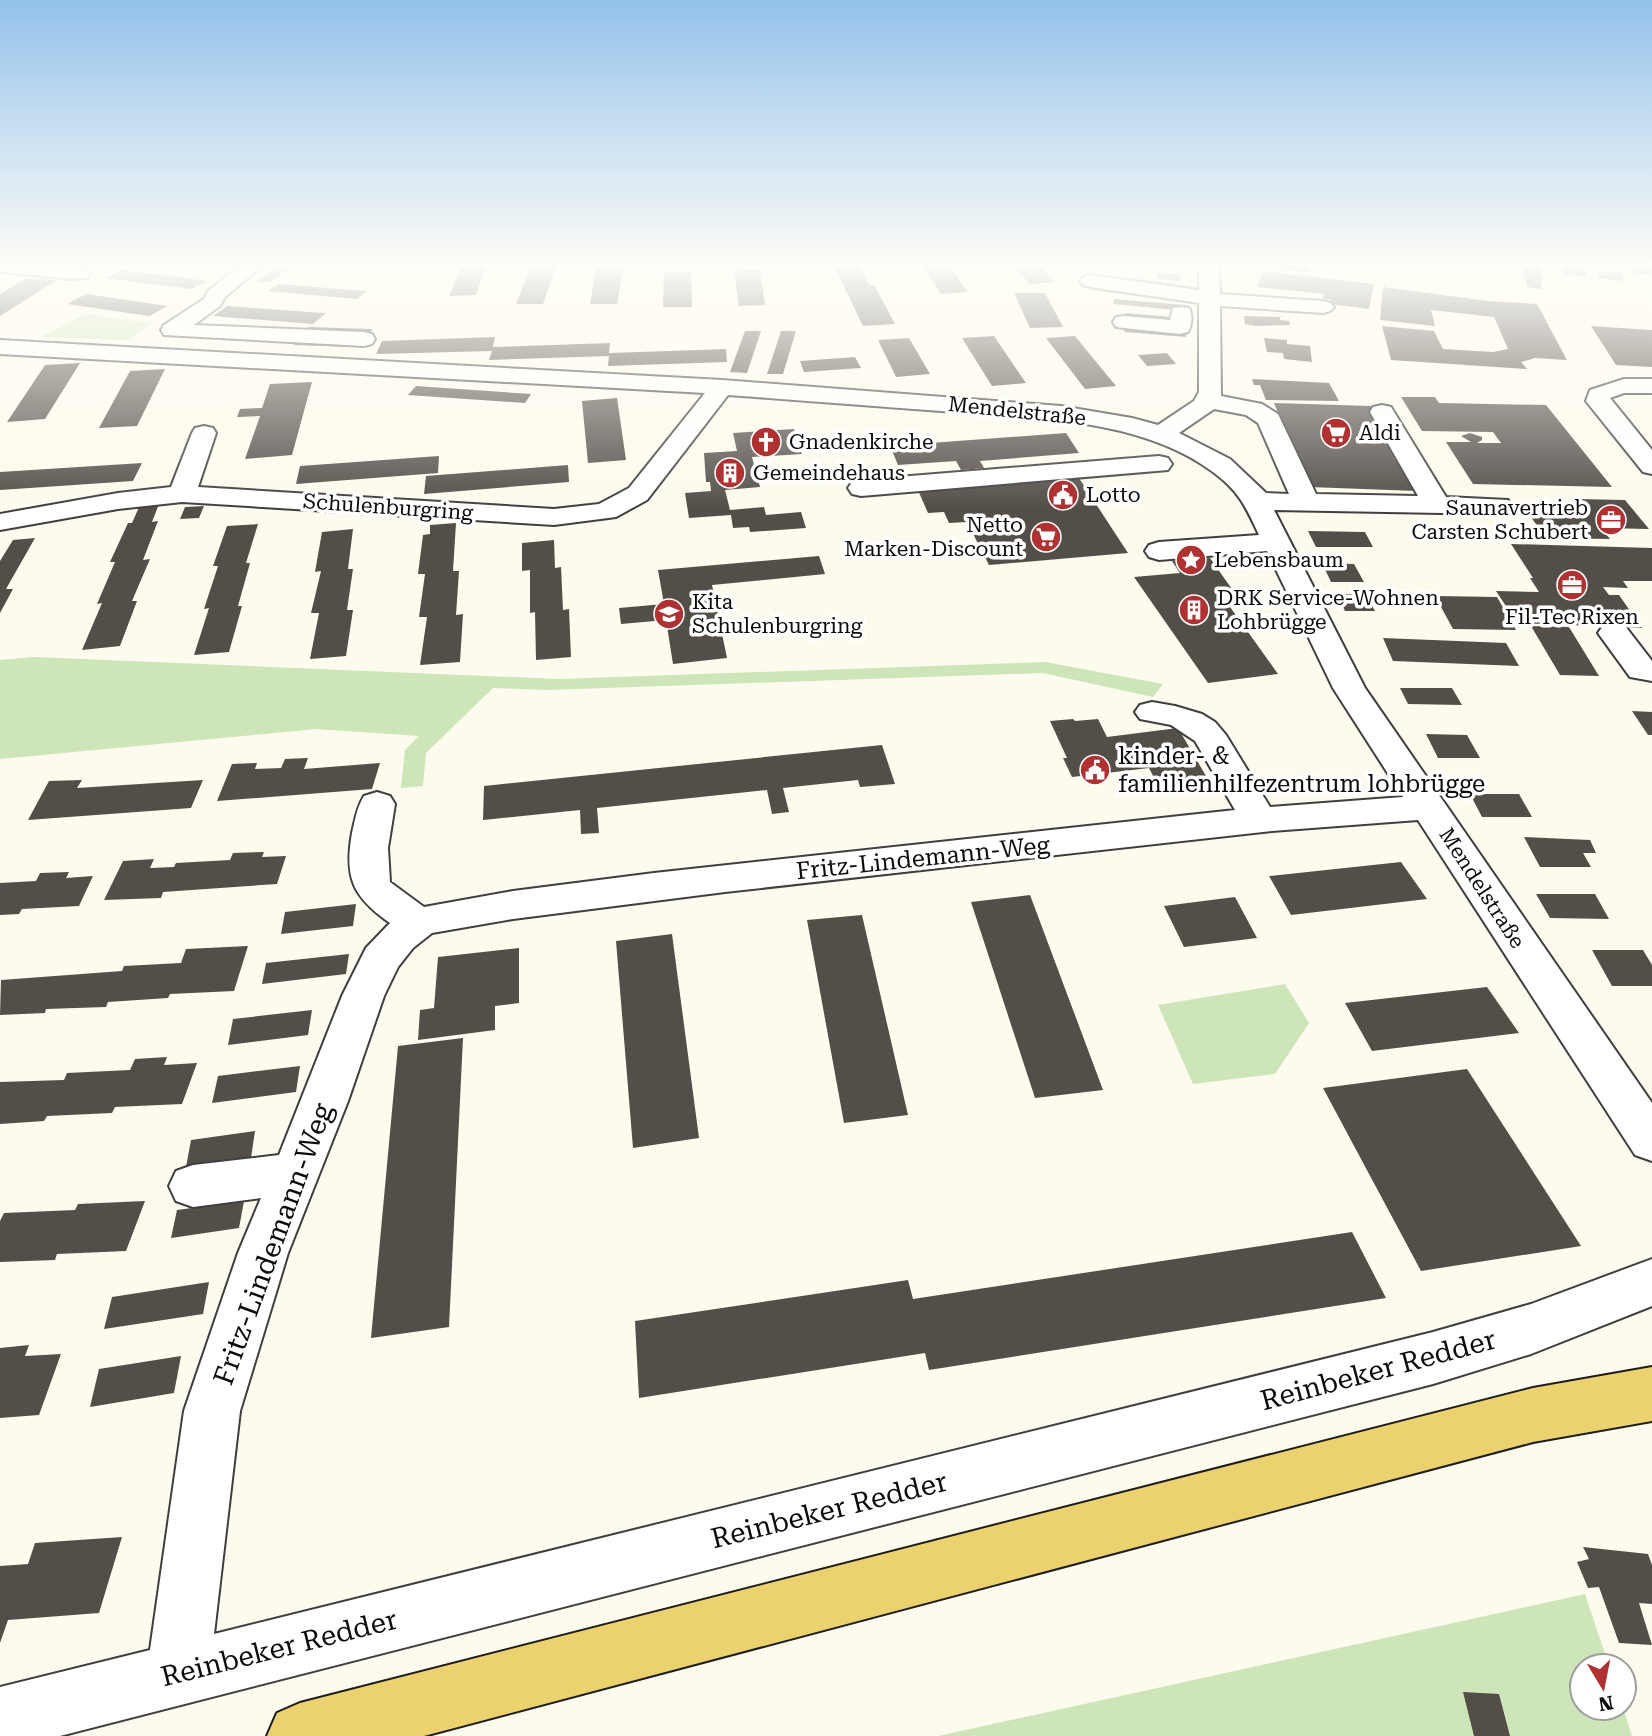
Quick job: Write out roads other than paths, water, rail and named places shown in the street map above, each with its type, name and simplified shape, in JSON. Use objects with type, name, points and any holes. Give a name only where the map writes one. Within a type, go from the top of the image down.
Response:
[{"type":"main road","points":[[300,1736],[1533,1415],[1652,1394]]},
{"type":"street","name":"Mendelstraße","points":[[0,347],[722,387],[1061,413],[1132,425],[1168,436],[1233,473],[1246,484],[1349,688],[1652,1141]]},
{"type":"street","points":[[861,488],[1159,464],[1150,453],[1206,400],[1211,392],[1209,347]]},
{"type":"street","points":[[1652,386],[1621,386],[1606,390],[1598,395],[1598,401],[1652,466]]},
{"type":"street","name":"Schulenburgring","points":[[0,522],[118,501],[182,494],[265,493],[554,517],[606,511],[638,494],[722,387]]},
{"type":"street","points":[[1206,400],[1253,409],[1269,419],[1306,501]]},
{"type":"street","points":[[1382,412],[1437,505]]},
{"type":"street","points":[[182,494],[204,433]]},
{"type":"street","points":[[1256,501],[1498,506]]},
{"type":"street","points":[[1159,551],[1275,542]]},
{"type":"street","points":[[1614,633],[1641,670],[1652,671]]},
{"type":"street","points":[[1152,712],[1177,716],[1199,725],[1209,735],[1259,820]]},
{"type":"street","points":[[377,804],[368,855],[373,889],[418,923]]},
{"type":"street","name":"Fritz-Lindemann-Weg","points":[[178,1673],[212,1411],[263,1253],[363,996],[381,959],[399,938],[418,923],[442,916],[601,894],[1259,820],[1370,810],[1429,808]]},
{"type":"street","points":[[193,1186],[296,1173]]},
{"type":"street","name":"Reinbeker Redder","points":[[0,1719],[1433,1358],[1531,1329],[1652,1282]]},
{"type":"place","name":"Aldi","points":[[1336,433]]},
{"type":"place","name":"Gnadenkirche","points":[[766,442]]},
{"type":"place","name":"Gemeindehaus","points":[[730,473]]},
{"type":"place","name":"Lotto","points":[[1063,495]]},
{"type":"place","name":"Saunavertrieb Carsten Schubert","points":[[1611,520]]},
{"type":"place","name":"Netto Marken-Discount","points":[[1046,537]]},
{"type":"place","name":"Lebensbaum","points":[[1191,560]]},
{"type":"place","name":"Fil-Tec Rixen","points":[[1572,585]]},
{"type":"place","name":"DRK Service-Wohnen Lohbrügge","points":[[1194,610]]},
{"type":"place","name":"Kita Schulenburgring","points":[[669,614]]},
{"type":"place","name":"kinder- & familienhilfezentrum lohbrügge","points":[[1095,770]]}]
